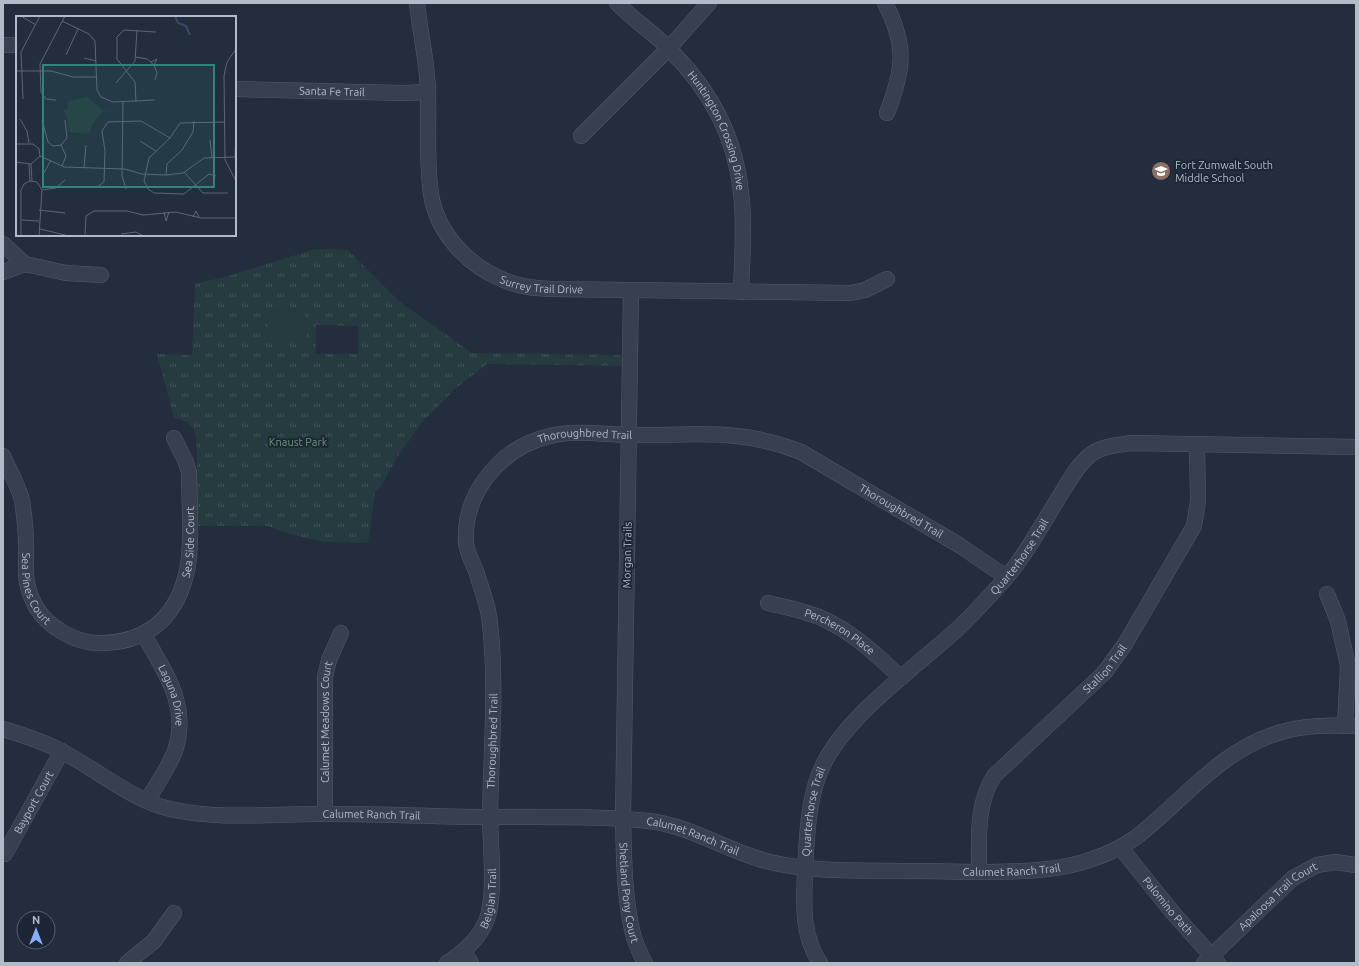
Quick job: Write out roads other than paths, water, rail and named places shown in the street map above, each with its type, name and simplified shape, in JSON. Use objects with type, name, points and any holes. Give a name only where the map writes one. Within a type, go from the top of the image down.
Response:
[{"type":"street","name":"Surrey Trail Drive","points":[[417,3],[427,70],[428,170],[431,195],[437,215],[449,237],[462,254],[483,271],[505,281],[529,287],[631,290],[850,293],[865,290],[887,279]]},
{"type":"street","name":"Huntington Crossing Drive","points":[[617,3],[669,48],[694,76],[712,101],[726,131],[736,163],[741,193],[741,292]]},
{"type":"street","points":[[581,136],[669,48],[709,3]]},
{"type":"street","points":[[885,3],[898,35],[901,58],[900,77],[887,113]]},
{"type":"street","points":[[3,45],[16,45]]},
{"type":"street","name":"Santa Fe Trail","points":[[236,92],[428,92]]},
{"type":"street","points":[[3,244],[25,264],[66,273],[101,275]]},
{"type":"street","points":[[3,272],[25,264]]},
{"type":"street","name":"Morgan Trails","points":[[623,819],[631,290]]},
{"type":"street","name":"Thoroughbred Trail","points":[[490,817],[493,681],[490,622],[476,571],[466,546],[467,519],[473,501],[491,471],[508,456],[526,444],[550,436],[582,433],[629,435],[717,433],[777,442],[801,452],[959,545],[1006,577]]},
{"type":"street","name":"Sea Side Court","points":[[144,635],[159,623],[172,609],[186,574],[188,553],[189,472],[186,460],[174,438]]},
{"type":"street","name":"Quarterhorse Trail","points":[[820,963],[807,936],[804,919],[809,826],[815,788],[824,764],[839,739],[901,678],[952,634],[1006,577],[1075,472],[1089,456],[1107,446],[1132,443],[1356,447]]},
{"type":"street","name":"Stallion Trail","points":[[979,871],[980,822],[983,797],[988,785],[994,776],[1105,672],[1125,644],[1194,526],[1198,501],[1197,444]]},
{"type":"street","name":"Sea Pines Court","points":[[3,456],[21,499],[26,543],[26,579],[37,608],[60,630],[77,639],[93,643],[115,643],[144,635]]},
{"type":"street","points":[[1326,594],[1338,621],[1348,666],[1350,726]]},
{"type":"street","name":"Percheron Place","points":[[768,604],[805,612],[838,626],[876,654],[901,678]]},
{"type":"street","name":"Calumet Meadows Court","points":[[325,814],[325,677],[329,660],[341,633]]},
{"type":"street","name":"Laguna Drive","points":[[144,635],[173,687],[180,717],[175,752],[147,801]]},
{"type":"street","name":"Calumet Ranch Trail","points":[[3,729],[62,751],[147,801],[168,809],[210,815],[325,814],[623,819],[674,825],[766,861],[806,867],[867,870],[979,871],[1052,869],[1078,864],[1120,847],[1135,838],[1222,762],[1260,740],[1297,728],[1350,726]]},
{"type":"street","name":"Bayport Court","points":[[5,854],[62,751]]},
{"type":"street","name":"Belgian Trail","points":[[447,963],[467,957],[485,924],[491,896],[490,817]]},
{"type":"street","name":"Shetland Pony Court","points":[[623,819],[628,909],[633,936],[645,963]]},
{"type":"street","name":"Palomino Path","points":[[1120,847],[1212,961]]},
{"type":"street","name":"Apaloosa Trail Court","points":[[1212,961],[1293,878],[1317,865],[1335,862],[1356,865]]},
{"type":"street","points":[[135,961],[154,941],[174,913]]},
{"type":"place","name":"Fort Zumwalt South Middle School","points":[[1161,171]]},
{"type":"park label","name":"Knaust Park","points":[[298,442]]}]
